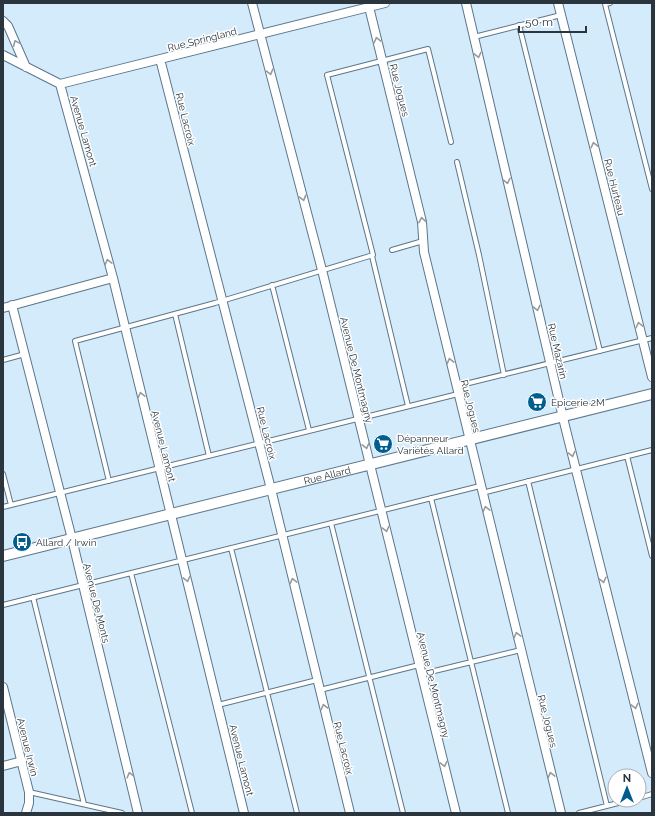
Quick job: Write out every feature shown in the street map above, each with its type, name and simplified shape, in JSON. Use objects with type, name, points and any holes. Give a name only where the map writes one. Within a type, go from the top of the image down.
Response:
[{"type":"street","name":"Avenue De Montmagny","points":[[252,3],[322,270],[456,813]]},
{"type":"street","name":"Rue Springland","points":[[60,84],[260,35],[368,5],[385,3]]},
{"type":"street","name":"Rue Mazarin","points":[[466,3],[575,469],[652,773]]},
{"type":"street","name":"Rue Hurteau","points":[[558,3],[652,376]]},
{"type":"street","name":"Rue Jogues","points":[[368,5],[422,222],[424,252],[561,813]]},
{"type":"street","points":[[3,21],[8,26],[26,67]]},
{"type":"street","points":[[3,55],[60,84]]},
{"type":"street","name":"Rue Lacroix","points":[[160,59],[271,489],[350,813]]},
{"type":"street","name":"Avenue Lamont","points":[[60,84],[125,327],[244,813]]},
{"type":"street","points":[[3,308],[112,278]]},
{"type":"street","name":"Avenue De Monts","points":[[12,305],[72,539],[138,813]]},
{"type":"street","name":"Rue Allard","points":[[3,556],[652,394]]},
{"type":"street","name":"Avenue Irwin","points":[[3,687],[29,792],[29,804],[26,813]]},
{"type":"street","points":[[3,766],[22,761]]},
{"type":"lane","points":[[610,3],[605,4],[652,189]]},
{"type":"lane","points":[[474,37],[561,15]]},
{"type":"lane","points":[[519,26],[600,351]]},
{"type":"lane","points":[[408,406],[372,256],[374,256],[371,243],[328,75],[428,49],[451,142]]},
{"type":"lane","points":[[457,162],[479,256],[504,375]]},
{"type":"lane","points":[[392,250],[423,241]]},
{"type":"lane","points":[[110,481],[75,341],[175,314],[372,256]]},
{"type":"lane","points":[[272,285],[309,430]]},
{"type":"lane","points":[[175,314],[209,456]]},
{"type":"lane","points":[[3,507],[408,406],[504,375],[652,338]]},
{"type":"lane","points":[[3,360],[25,354]]},
{"type":"lane","points":[[3,605],[431,498],[528,481],[652,450]]},
{"type":"lane","points":[[627,456],[652,556]]},
{"type":"lane","points":[[3,474],[11,505]]},
{"type":"lane","points":[[528,481],[607,802]]},
{"type":"lane","points":[[431,498],[508,813]]},
{"type":"lane","points":[[331,523],[403,813]]},
{"type":"lane","points":[[231,548],[297,813]]},
{"type":"lane","points":[[131,573],[192,813]]},
{"type":"lane","points":[[33,598],[84,804]]},
{"type":"lane","points":[[422,674],[521,650]]},
{"type":"lane","points":[[319,690],[419,665]]},
{"type":"lane","points":[[218,705],[317,680]]},
{"type":"lane","points":[[29,792],[122,813]]},
{"type":"lane","points":[[579,813],[607,806]]},
{"type":"place","name":"Épicerie 2M","points":[[537,402]]},
{"type":"place","name":"Dépanneur Variétés Allard","points":[[383,444]]},
{"type":"place","name":"Allard / Irwin","points":[[22,542]]}]
